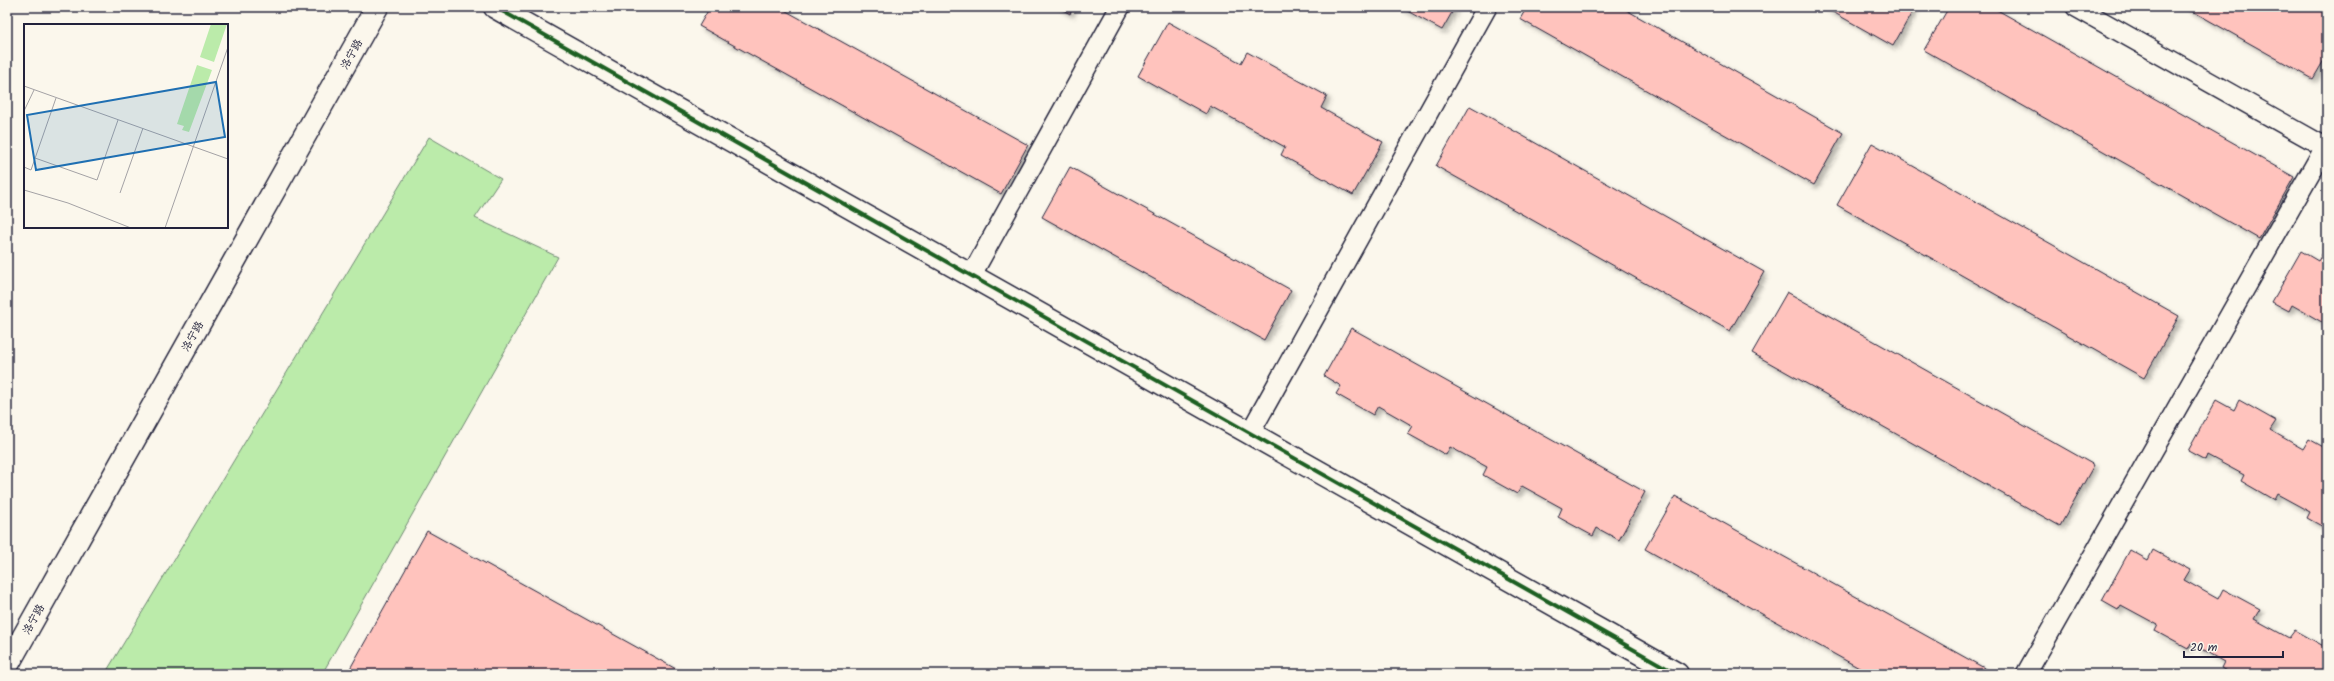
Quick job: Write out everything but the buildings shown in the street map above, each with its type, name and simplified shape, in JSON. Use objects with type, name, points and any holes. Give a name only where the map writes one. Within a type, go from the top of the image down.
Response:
[{"type":"street","name":"洛宁路","points":[[7,666],[377,7]]},
{"type":"street","points":[[495,7],[1677,674]]},
{"type":"lane","points":[[971,276],[1120,7]]},
{"type":"lane","points":[[1250,433],[1487,7]]},
{"type":"lane","points":[[2026,674],[2326,146],[2076,7]]},
{"type":"green space","points":[[429,137],[501,179],[475,218],[558,257],[322,674],[105,674]]},
{"type":"cycle path","points":[[495,7],[1677,674]]}]
